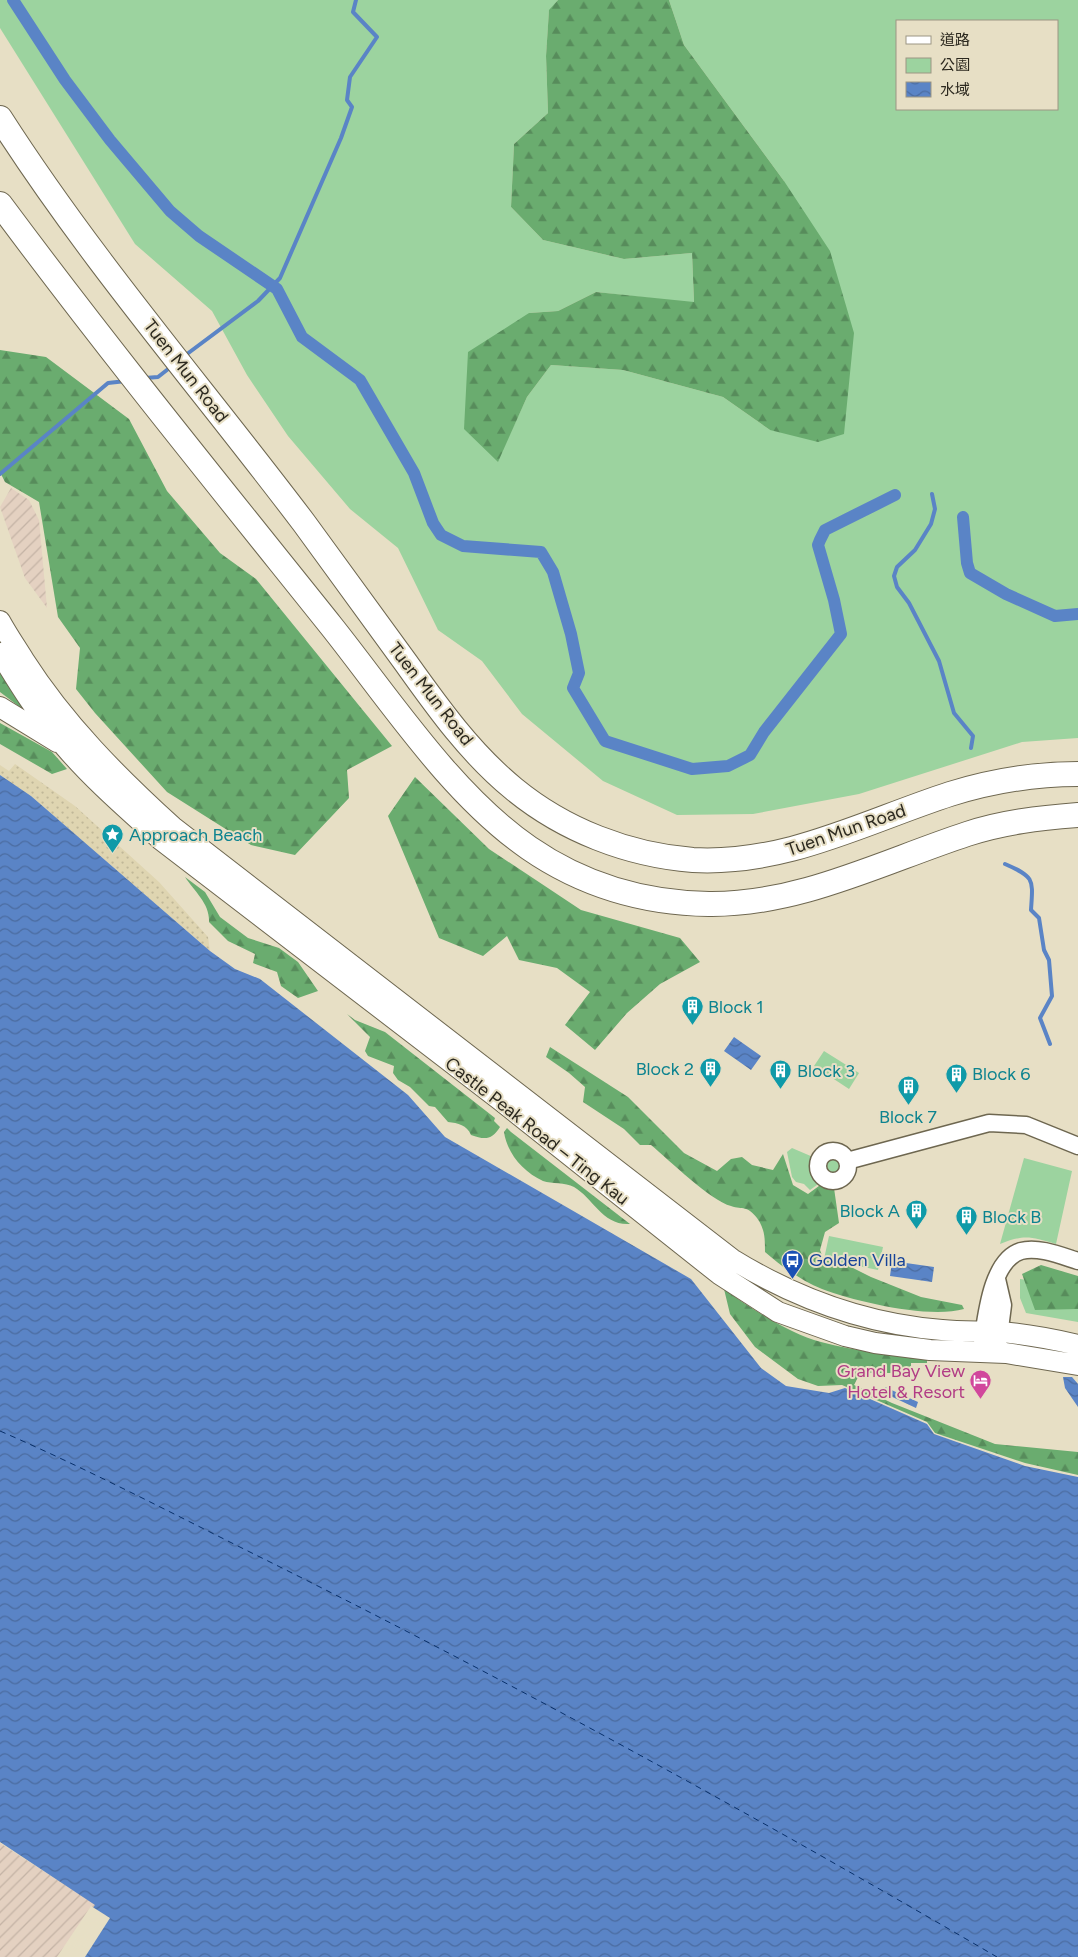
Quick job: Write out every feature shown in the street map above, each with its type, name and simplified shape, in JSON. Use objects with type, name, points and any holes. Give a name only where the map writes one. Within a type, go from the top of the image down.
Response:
[{"type":"highway","name":"Tuen Mun Road","points":[[0,118],[71,220],[305,524],[428,694],[468,744],[499,776],[528,800],[561,821],[590,835],[626,848],[660,856],[693,860],[744,859],[779,853],[820,842],[930,801],[975,787],[1030,776],[1078,774]]},
{"type":"highway","name":"Tuen Mun Road","points":[[0,204],[250,526],[453,778],[497,823],[522,843],[566,870],[600,887],[633,896],[672,903],[747,903],[788,896],[820,886],[993,826],[1039,818],[1078,815]]},
{"type":"main road","points":[[0,621],[39,683],[72,741]]},
{"type":"main road","points":[[0,653],[23,692],[72,741]]},
{"type":"main road","points":[[0,707],[72,741]]},
{"type":"main road","name":"Castle Peak Road – Ting Kau","points":[[72,741],[101,760],[172,827],[732,1259],[788,1290],[881,1322],[932,1329],[992,1332],[1078,1345]]},
{"type":"main road","name":"Castle Peak Road – Ting Kau","points":[[72,741],[119,802],[161,840],[492,1094],[712,1268],[756,1299],[778,1312],[853,1338],[930,1350],[989,1352],[1041,1357],[1078,1365]]},
{"type":"street","points":[[847,1161],[989,1123],[1026,1125],[1078,1146]]},
{"type":"street","points":[[989,1352],[992,1332],[991,1293],[1010,1258],[1021,1251],[1040,1251],[1078,1261]]},
{"type":"shaded area","points":[[11,488],[29,500],[39,520],[47,608],[25,578],[0,507]]},
{"type":"shaded area","points":[[0,1843],[96,1905],[59,1957],[0,1957]]},
{"type":"green space","points":[[0,0],[558,0],[549,11],[546,56],[548,113],[514,144],[511,207],[543,240],[624,259],[692,253],[694,303],[596,292],[558,311],[529,313],[497,462],[527,397],[551,365],[623,370],[723,397],[770,430],[784,181],[684,45],[669,0],[1078,0],[1078,738],[1022,742],[859,794],[753,814],[677,815],[603,781],[522,714],[482,661],[438,630],[398,548],[350,509],[288,436],[247,375],[212,311],[135,244],[0,28]]},
{"type":"green space","points":[[558,0],[669,0],[684,45],[784,181],[830,251],[854,333],[844,434],[818,442],[770,430],[723,397],[623,370],[551,365],[527,397],[498,462],[464,429],[468,352],[529,313],[558,311],[596,292],[694,302],[692,253],[624,259],[543,240],[511,207],[514,144],[548,113],[546,56],[549,10]]},
{"type":"green space","points":[[0,350],[46,357],[129,419],[167,491],[220,553],[256,579],[392,746],[347,770],[349,798],[295,855],[251,845],[167,792],[95,713],[76,689],[80,648],[58,617],[39,502],[5,482],[0,472]]},
{"type":"green space","points":[[0,669],[25,711],[0,692]]},
{"type":"green space","points":[[0,723],[52,752],[67,769],[52,774],[0,744]]},
{"type":"green space","points":[[415,777],[489,849],[581,910],[680,938],[700,962],[660,984],[627,1013],[595,1050],[565,1025],[590,992],[557,968],[519,960],[507,936],[483,956],[439,938],[388,816]]},
{"type":"green space","points":[[185,877],[205,892],[220,917],[248,938],[279,948],[298,962],[318,991],[298,998],[281,986],[277,972],[253,963],[255,954],[228,941],[209,922],[207,909]]},
{"type":"green space","points":[[347,1014],[355,1020],[385,1032],[495,1118],[494,1121],[500,1127],[497,1131],[491,1137],[480,1138],[471,1135],[462,1125],[448,1122],[435,1107],[429,1106],[410,1087],[398,1080],[393,1073],[394,1066],[368,1056],[365,1051],[370,1037]]},
{"type":"green space","points":[[550,1047],[628,1097],[684,1153],[717,1171],[731,1159],[742,1157],[752,1165],[773,1170],[783,1154],[793,1185],[808,1194],[823,1183],[834,1188],[839,1223],[825,1232],[820,1250],[824,1260],[843,1263],[871,1277],[921,1297],[962,1305],[964,1309],[949,1312],[932,1312],[893,1308],[837,1294],[814,1286],[799,1277],[765,1252],[765,1238],[762,1226],[750,1211],[723,1203],[690,1179],[651,1145],[640,1145],[624,1129],[583,1102],[585,1087],[546,1057]]},
{"type":"green space","points":[[824,1051],[859,1073],[849,1089],[814,1066]]},
{"type":"green space","points":[[507,1128],[630,1224],[613,1221],[605,1216],[574,1187],[567,1184],[543,1181],[529,1172],[512,1154],[504,1132]]},
{"type":"green space","points":[[792,1148],[813,1157],[814,1171],[821,1182],[810,1190],[804,1184],[796,1182],[792,1177],[787,1152]]},
{"type":"green space","points":[[828,1154],[838,1154],[845,1161],[845,1171],[838,1178],[828,1178],[821,1171],[821,1161]]},
{"type":"green space","points":[[1024,1158],[1072,1171],[1056,1244],[1022,1238],[1000,1244]]},
{"type":"green space","points":[[829,1236],[883,1247],[878,1270],[824,1259]]},
{"type":"green space","points":[[1041,1265],[1078,1276],[1078,1309],[1035,1310],[1022,1274]]},
{"type":"green space","points":[[1020,1279],[1037,1281],[1078,1293],[1078,1322],[1026,1313],[1020,1298]]},
{"type":"green space","points":[[724,1289],[771,1320],[809,1338],[860,1350],[927,1358],[927,1363],[911,1363],[911,1373],[860,1373],[854,1385],[892,1403],[995,1444],[1078,1452],[1078,1475],[1025,1463],[935,1433],[927,1422],[842,1385],[818,1386],[798,1379],[755,1347],[730,1314]]},
{"type":"sand","name":"Approach Beach","points":[[15,764],[75,806],[159,882],[208,937],[210,951],[31,796],[0,775],[0,765],[9,771]]},
{"type":"water","points":[[0,775],[31,796],[210,951],[235,969],[260,979],[408,1095],[445,1137],[691,1279],[761,1368],[786,1386],[829,1393],[845,1388],[927,1424],[934,1434],[1025,1466],[1078,1477],[1078,1957],[59,1957],[95,1905],[0,1842]]},
{"type":"water","points":[[734,1037],[761,1056],[751,1070],[724,1051]]},
{"type":"water","points":[[892,1261],[934,1267],[932,1282],[890,1276]]},
{"type":"water","points":[[1063,1377],[1072,1377],[1078,1384],[1078,1407],[1065,1388]]},
{"type":"water","points":[[885,1387],[918,1402],[916,1408],[886,1394]]},
{"type":"pier","points":[[91,1906],[110,1918],[85,1957],[57,1957]]},
{"type":"waterway","points":[[13,0],[65,80],[110,140],[170,211],[199,236],[277,289],[302,337],[360,380],[414,473],[433,523],[441,535],[463,546],[541,552],[553,572],[571,634],[579,673],[573,688],[605,741],[692,769],[728,766],[750,755],[764,732],[841,634],[834,600],[818,545],[825,530],[895,495]]},
{"type":"waterway","points":[[183,357],[258,301],[280,278],[341,138],[352,107],[347,100],[350,77],[377,37],[353,12],[356,0]]},
{"type":"waterway","points":[[145,378],[158,377],[172,366]]},
{"type":"waterway","points":[[0,474],[108,383],[126,381]]},
{"type":"waterway","points":[[932,494],[935,509],[931,524],[915,550],[897,567],[894,576],[897,587],[909,603],[939,661],[954,713],[973,736],[971,748]]},
{"type":"waterway","points":[[963,517],[967,563],[970,573],[1006,594],[1055,616],[1078,614]]},
{"type":"waterway","points":[[1005,864],[1022,872],[1027,876],[1032,885],[1031,910],[1039,918],[1044,950],[1049,960],[1052,996],[1040,1018],[1050,1044]]},
{"type":"ferry route","points":[[0,1431],[136,1495],[546,1704],[728,1803],[997,1957]]},
{"type":"place","name":"Approach Beach","points":[[113,854]]},
{"type":"place","name":"Block 1","points":[[692,1026]]},
{"type":"place","name":"Block 2","points":[[710,1088]]},
{"type":"place","name":"Block 3","points":[[781,1090]]},
{"type":"place","name":"Block 6","points":[[956,1093]]},
{"type":"place","name":"Block 7","points":[[908,1106]]},
{"type":"place","name":"Block A","points":[[916,1230]]},
{"type":"place","name":"Block B","points":[[966,1236]]},
{"type":"place","name":"Golden Villa","points":[[793,1279]]},
{"type":"place","name":"Grand Bay View Hotel & Resort","points":[[981,1400]]}]
